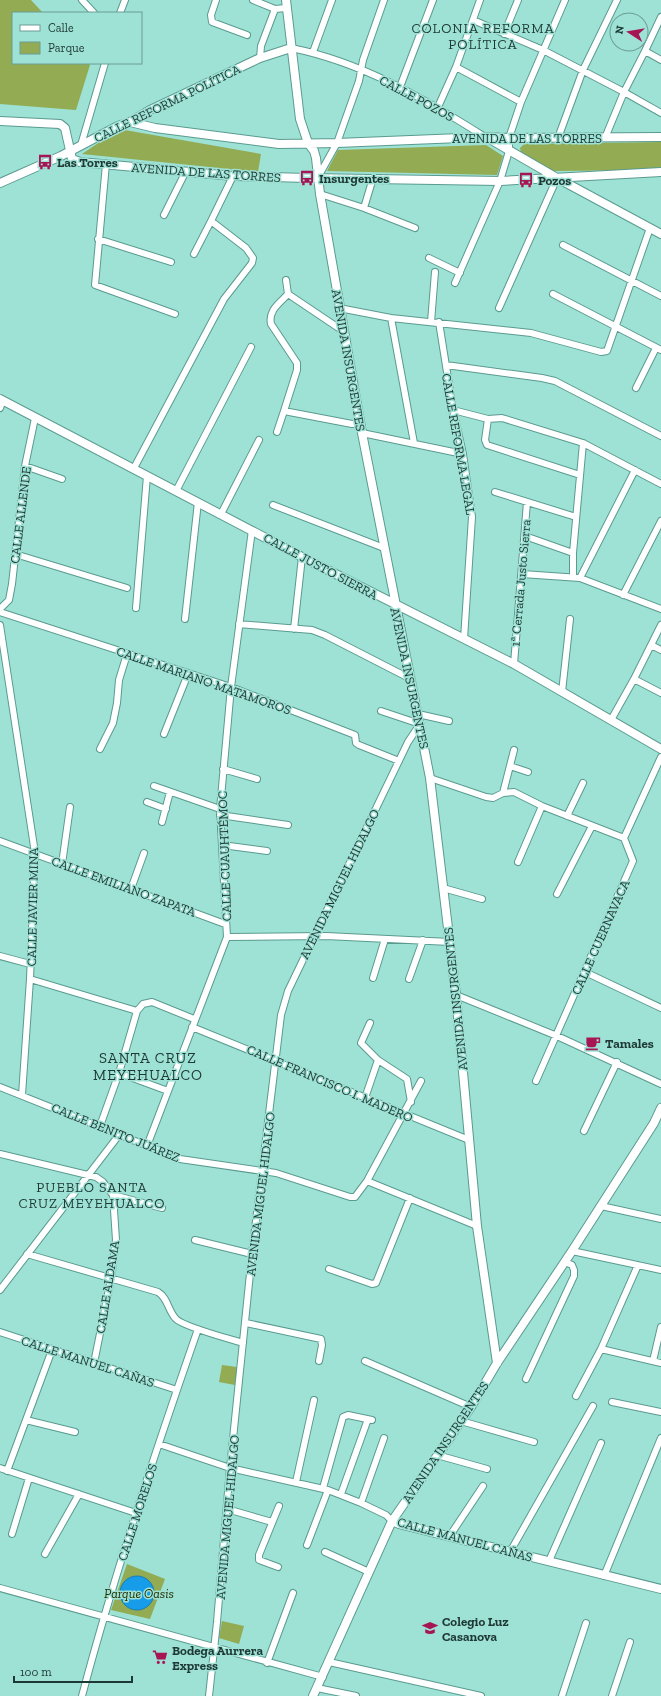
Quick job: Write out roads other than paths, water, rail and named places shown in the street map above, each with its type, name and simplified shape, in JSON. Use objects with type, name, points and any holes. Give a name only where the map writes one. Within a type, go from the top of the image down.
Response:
[{"type":"street","points":[[120,12],[125,0]]},
{"type":"street","points":[[216,0],[212,15],[212,22],[247,35]]},
{"type":"street","points":[[253,0],[275,9]]},
{"type":"street","points":[[313,52],[332,0]]},
{"type":"street","points":[[317,178],[338,143],[359,81],[362,60],[384,0]]},
{"type":"street","points":[[400,87],[433,0]]},
{"type":"street","points":[[438,107],[456,67],[480,0]]},
{"type":"street","points":[[504,34],[518,0]]},
{"type":"street","points":[[455,283],[500,181],[509,151],[509,138],[521,102],[565,0]]},
{"type":"street","points":[[558,138],[583,70],[617,0]]},
{"type":"street","points":[[85,1],[93,12]]},
{"type":"street","points":[[260,58],[261,46],[275,9],[286,4]]},
{"type":"street","name":"AVENIDA INSURGENTES","points":[[286,4],[300,119],[308,143],[314,151],[316,158],[317,178],[343,331],[409,678],[418,714],[430,778],[456,995],[477,1226],[497,1363]]},
{"type":"street","points":[[649,42],[661,17]]},
{"type":"street","points":[[473,20],[543,50],[624,92],[661,114]]},
{"type":"street","name":"CALLE POZOS","points":[[291,48],[313,52],[361,70],[400,87],[438,107],[509,151],[661,234]]},
{"type":"street","name":"CALLE REFORMA POLÍTICA","points":[[0,183],[71,151],[118,126],[130,122],[150,110],[260,58],[291,48]]},
{"type":"street","points":[[605,138],[624,92],[644,52]]},
{"type":"street","points":[[647,52],[661,60]]},
{"type":"street","points":[[81,145],[105,64]]},
{"type":"street","points":[[456,67],[521,102]]},
{"type":"street","points":[[0,121],[60,124],[65,128],[71,151]]},
{"type":"street","name":"AVENIDA DE LAS TORRES","points":[[130,122],[154,128],[271,143],[338,143],[486,137],[661,137]]},
{"type":"street","name":"AVENIDA DE LAS TORRES","points":[[71,151],[72,159],[75,161],[233,176],[500,181],[661,172]]},
{"type":"street","points":[[106,164],[94,285],[175,314]]},
{"type":"street","points":[[164,215],[186,171]]},
{"type":"street","points":[[194,254],[233,176]]},
{"type":"street","points":[[364,208],[373,178]]},
{"type":"street","points":[[499,308],[557,178]]},
{"type":"street","points":[[320,194],[364,208],[415,228]]},
{"type":"street","points":[[134,468],[224,299],[252,263],[253,258],[246,248],[210,221]]},
{"type":"street","points":[[339,308],[391,318],[531,333],[601,352],[607,351],[650,228]]},
{"type":"street","points":[[98,239],[171,262]]},
{"type":"street","points":[[562,245],[661,296]]},
{"type":"street","points":[[429,258],[460,273]]},
{"type":"street","points":[[431,322],[435,272]]},
{"type":"street","points":[[286,280],[288,294],[343,331]]},
{"type":"street","points":[[278,432],[297,370],[297,363],[271,324],[270,318],[271,311],[288,294]]},
{"type":"street","points":[[553,294],[659,349],[636,388]]},
{"type":"street","points":[[391,318],[414,443]]},
{"type":"street","name":"CALLE REFORMA LEGAL","points":[[438,322],[453,410],[463,454],[472,517],[464,639]]},
{"type":"street","points":[[176,491],[251,347]]},
{"type":"street","points":[[446,365],[555,381],[661,436]]},
{"type":"street","name":"CALLE JUSTO SIERRA","points":[[1,402],[134,468],[395,605],[514,664],[661,749]]},
{"type":"street","points":[[453,410],[488,419],[502,418],[583,443],[661,484]]},
{"type":"street","points":[[284,411],[352,424],[360,423]]},
{"type":"street","name":"CALLE ALLENDE","points":[[0,610],[9,600],[26,466],[35,418]]},
{"type":"street","points":[[488,419],[485,440],[487,445],[580,475]]},
{"type":"street","points":[[362,433],[463,454]]},
{"type":"street","points":[[221,514],[259,440]]},
{"type":"street","points":[[573,577],[576,517],[583,443]]},
{"type":"street","points":[[26,466],[62,479]]},
{"type":"street","points":[[580,578],[635,470]]},
{"type":"street","points":[[136,608],[147,476]]},
{"type":"street","points":[[496,492],[576,517]]},
{"type":"street","points":[[185,619],[198,502]]},
{"type":"street","name":"1ª Cerrada Justo Sierra","points":[[514,664],[527,502]]},
{"type":"street","points":[[273,505],[384,548]]},
{"type":"street","points":[[623,595],[661,521]]},
{"type":"street","name":"CALLE CUAUHTÉMOC","points":[[147,1146],[194,1019],[227,937],[225,924],[220,812],[231,687],[252,530]]},
{"type":"street","points":[[525,536],[574,553]]},
{"type":"street","points":[[16,554],[127,588]]},
{"type":"street","points":[[294,629],[302,557]]},
{"type":"street","points":[[522,574],[580,578],[661,609]]},
{"type":"street","name":"CALLE MARIANO MATAMOROS","points":[[0,610],[127,654],[231,687],[349,732],[354,735],[356,743],[359,746],[399,761]]},
{"type":"street","points":[[562,692],[570,619]]},
{"type":"street","points":[[239,624],[312,630],[325,635],[409,678]]},
{"type":"street","name":"CALLE JAVIER MINA","points":[[0,625],[35,853],[30,978],[22,1096]]},
{"type":"street","points":[[611,720],[634,679],[661,625]]},
{"type":"street","points":[[650,645],[661,650]]},
{"type":"street","points":[[100,749],[113,723],[119,680],[127,654]]},
{"type":"street","points":[[164,734],[188,674]]},
{"type":"street","points":[[634,679],[661,693]]},
{"type":"street","points":[[381,711],[420,724]]},
{"type":"street","points":[[418,714],[449,721]]},
{"type":"street","name":"AVENIDA MIGUEL HIDALGO","points":[[209,1696],[215,1648],[230,1468],[252,1254],[281,1015],[288,991],[314,936],[408,742],[420,724]]},
{"type":"street","points":[[503,793],[514,750]]},
{"type":"street","points":[[430,778],[486,798],[493,798],[503,793],[514,792],[542,806],[624,838],[661,757]]},
{"type":"street","points":[[510,766],[528,772]]},
{"type":"street","points":[[223,769],[257,779]]},
{"type":"street","points":[[568,816],[583,783]]},
{"type":"street","points":[[154,786],[220,812],[288,825]]},
{"type":"street","points":[[162,822],[170,792]]},
{"type":"street","points":[[147,802],[166,809]]},
{"type":"street","points":[[518,862],[542,806]]},
{"type":"street","points":[[62,864],[70,807]]},
{"type":"street","points":[[556,894],[592,826]]},
{"type":"street","name":"CALLE CUERNAVACA","points":[[536,1081],[633,861],[624,838]]},
{"type":"street","name":"CALLE EMILIANO ZAPATA","points":[[0,841],[225,924]]},
{"type":"street","points":[[222,845],[267,851]]},
{"type":"street","points":[[131,889],[144,853]]},
{"type":"street","points":[[443,888],[482,899]]},
{"type":"street","points":[[227,937],[314,936],[450,942]]},
{"type":"street","points":[[373,978],[385,939]]},
{"type":"street","points":[[410,979],[423,940]]},
{"type":"street","points":[[0,956],[30,964]]},
{"type":"street","points":[[585,972],[661,1008]]},
{"type":"street","points":[[30,978],[137,1011]]},
{"type":"street","points":[[456,995],[617,1062],[661,1084]]},
{"type":"street","points":[[100,1126],[119,1073],[137,1011],[142,1004],[152,1002],[194,1019]]},
{"type":"street","points":[[370,1023],[361,1043],[378,1060],[407,1079],[411,1102]]},
{"type":"street","name":"CALLE FRANCISCO I. MADERO","points":[[192,1027],[276,1060],[402,1114],[469,1140]]},
{"type":"street","points":[[365,1098],[378,1060]]},
{"type":"street","points":[[584,1131],[617,1062]]},
{"type":"street","points":[[119,1073],[168,1091]]},
{"type":"street","points":[[421,1081],[367,1181],[477,1226]]},
{"type":"street","name":"CALLE BENITO JUÁREZ","points":[[0,1087],[180,1159],[276,1173],[350,1197],[355,1197],[367,1181]]},
{"type":"street","name":"AVENIDA INSURGENTES","points":[[314,1696],[392,1521],[471,1407],[497,1363],[657,1124],[661,1108]]},
{"type":"street","points":[[0,1290],[119,1135]]},
{"type":"street","points":[[0,1154],[96,1177],[103,1182],[113,1196],[162,1208]]},
{"type":"street","name":"CALLE ALDAMA","points":[[94,1363],[111,1278],[116,1240],[113,1196]]},
{"type":"street","points":[[330,1269],[372,1284],[376,1283],[410,1198]]},
{"type":"street","points":[[601,1206],[661,1219]]},
{"type":"street","points":[[195,1240],[252,1254]]},
{"type":"street","points":[[572,1251],[661,1270]]},
{"type":"street","points":[[27,1254],[158,1292],[163,1295],[177,1321],[243,1343]]},
{"type":"street","points":[[526,1379],[574,1276],[572,1265],[565,1262]]},
{"type":"street","points":[[576,1396],[600,1349],[638,1265]]},
{"type":"street","points":[[246,1323],[321,1339],[322,1344],[319,1361]]},
{"type":"street","points":[[653,1361],[661,1327]]},
{"type":"street","name":"CALLE MORELOS","points":[[82,1696],[103,1616],[198,1329]]},
{"type":"street","name":"CALLE MANUEL CAÑAS","points":[[0,1332],[177,1390]]},
{"type":"street","points":[[600,1349],[661,1363]]},
{"type":"street","points":[[7,1471],[52,1350]]},
{"type":"street","points":[[365,1361],[471,1407]]},
{"type":"street","points":[[296,1482],[314,1400]]},
{"type":"street","points":[[612,1402],[661,1412]]},
{"type":"street","points":[[510,1552],[594,1406]]},
{"type":"street","points":[[307,1545],[326,1489],[343,1416],[348,1415],[370,1420],[341,1494]]},
{"type":"street","points":[[26,1420],[75,1432]]},
{"type":"street","points":[[461,1421],[534,1442]]},
{"type":"street","points":[[361,1503],[384,1438]]},
{"type":"street","points":[[604,1576],[661,1438]]},
{"type":"street","points":[[549,1561],[601,1443]]},
{"type":"street","name":"CALLE MANUEL CAÑAS","points":[[159,1444],[230,1468],[326,1489],[361,1503],[386,1515],[392,1521],[399,1524],[661,1589]]},
{"type":"street","points":[[437,1455],[487,1470]]},
{"type":"street","points":[[0,1468],[136,1513]]},
{"type":"street","points":[[12,1534],[29,1478]]},
{"type":"street","points":[[449,1537],[483,1486]]},
{"type":"street","points":[[44,1554],[79,1494]]},
{"type":"street","points":[[278,1568],[259,1560],[259,1555],[279,1506]]},
{"type":"street","points":[[227,1509],[272,1522]]},
{"type":"street","points":[[325,1552],[369,1572]]},
{"type":"street","points":[[0,1588],[322,1677]]},
{"type":"street","points":[[267,1663],[293,1593]]},
{"type":"street","points":[[562,1696],[586,1623]]},
{"type":"street","points":[[612,1696],[630,1642]]},
{"type":"street","points":[[329,1662],[481,1696]]},
{"type":"street","points":[[317,1688],[356,1696]]},
{"type":"water","points":[[137,1576],[149,1581],[154,1593],[149,1605],[137,1610],[125,1605],[120,1593],[125,1581]]},
{"type":"place","name":"Las Torres","points":[[45,162]]},
{"type":"place","name":"Insurgentes","points":[[307,178]]},
{"type":"place","name":"Pozos","points":[[526,180]]},
{"type":"place","name":"Tamales","points":[[593,1043]]},
{"type":"place","name":"Colegio Luz Casanova","points":[[430,1628]]},
{"type":"place","name":"Bodega Aurrera Express","points":[[160,1657]]},
{"type":"district","name":"COLONIA REFORMA POLÍTICA","points":[[483,36]]},
{"type":"district","name":"SANTA CRUZ MEYEHUALCO","points":[[148,1066]]},
{"type":"district","name":"PUEBLO SANTA CRUZ MEYEHUALCO","points":[[92,1196]]},
{"type":"park label","name":"Parque Oasis","points":[[139,1593]]}]
